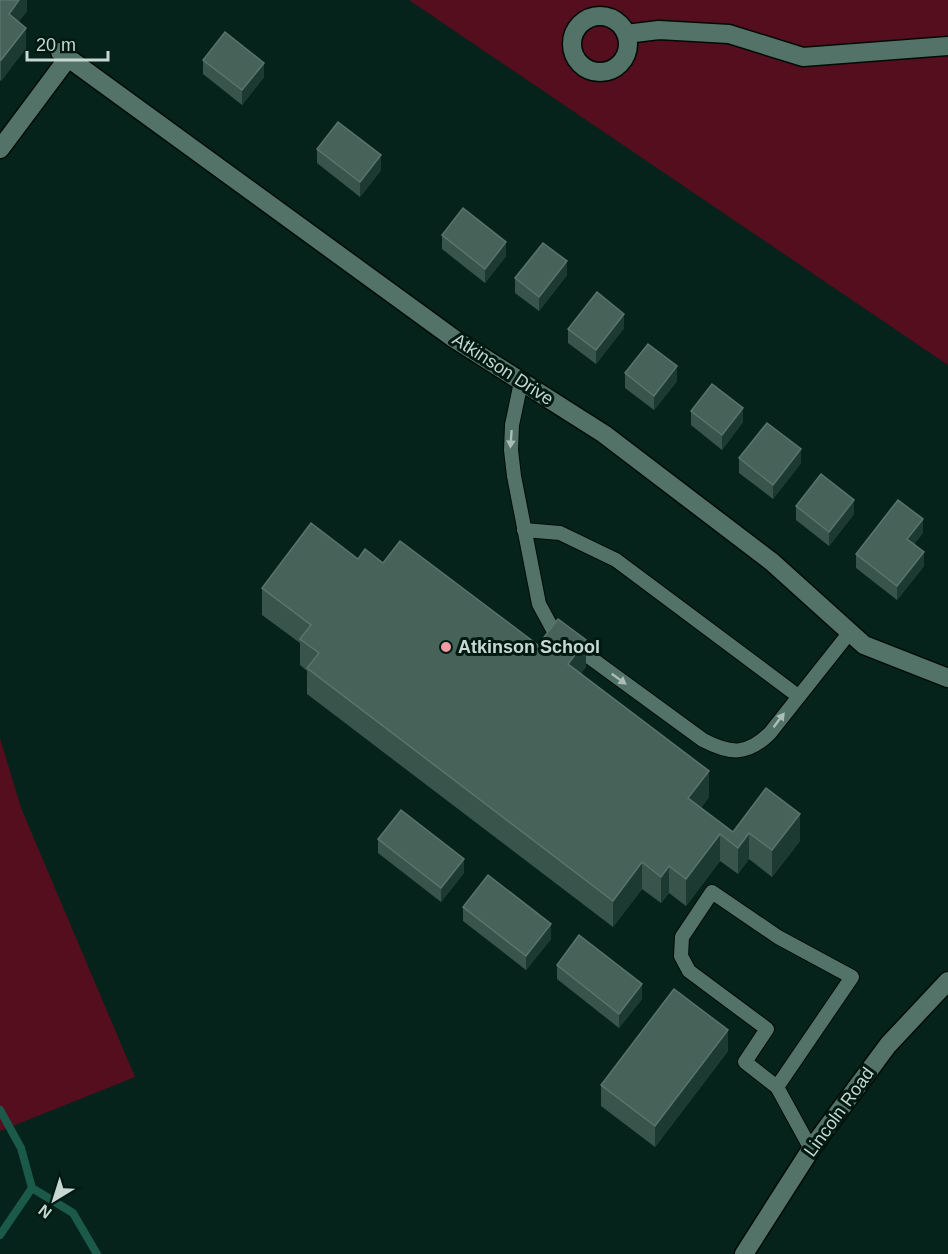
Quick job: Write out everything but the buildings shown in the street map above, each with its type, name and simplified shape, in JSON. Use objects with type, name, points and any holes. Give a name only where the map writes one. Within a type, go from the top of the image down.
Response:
[{"type":"street","points":[[626,33],[659,30],[729,34],[803,57],[948,46]]},
{"type":"street","name":"Atkinson Drive","points":[[0,149],[64,55],[453,338],[604,434],[772,562],[871,648],[948,678]]},
{"type":"street","name":"Lincoln Road","points":[[744,1254],[811,1149],[888,1045],[947,985]]},
{"type":"lane","points":[[521,382],[512,425],[511,450],[539,604],[552,628],[588,657],[703,740],[724,751],[748,749],[760,743],[770,733],[850,632]]},
{"type":"lane","points":[[524,530],[560,532],[616,560],[798,696]]},
{"type":"lane","points":[[777,1087],[852,976],[778,937],[712,892],[682,937],[681,956],[689,971],[767,1029],[745,1062],[777,1087],[811,1149]]},
{"type":"shaded area","points":[[409,0],[948,0],[948,365]]},
{"type":"shaded area","points":[[0,738],[21,808],[135,1077],[0,1131]]},
{"type":"waterway","points":[[0,1110],[21,1148],[32,1188],[73,1213],[97,1254]]},
{"type":"waterway","points":[[0,1235],[32,1188]]},
{"type":"place","name":"Atkinson School","points":[[446,647]]}]
